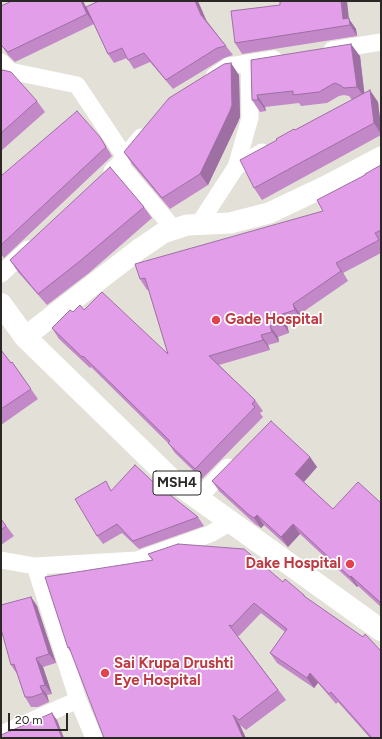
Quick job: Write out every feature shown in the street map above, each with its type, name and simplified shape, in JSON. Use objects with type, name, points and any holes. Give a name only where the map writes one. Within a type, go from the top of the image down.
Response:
[{"type":"main road","name":"MSH4","points":[[1,304],[26,337],[171,479],[381,630]]},
{"type":"street","points":[[319,52],[381,42]]},
{"type":"street","points":[[203,82],[229,66],[288,57]]},
{"type":"street","points":[[1,62],[10,71],[77,85],[122,160],[174,229]]},
{"type":"street","points":[[199,224],[236,167],[250,118],[249,63]]},
{"type":"street","points":[[102,180],[122,160],[151,126]]},
{"type":"street","points":[[236,167],[276,144]]},
{"type":"street","points":[[26,337],[138,250],[163,233],[187,225],[230,224],[269,213],[326,186],[381,157]]},
{"type":"street","points":[[1,274],[40,237]]},
{"type":"street","points":[[198,498],[236,458]]},
{"type":"street","points":[[1,560],[35,566],[137,560],[210,534],[231,522]]},
{"type":"street","points":[[35,566],[78,700],[94,738]]},
{"type":"street","points":[[1,734],[78,700]]},
{"type":"building","points":[[12,1],[81,1],[87,14],[8,52],[1,45],[1,6]]},
{"type":"building","points":[[99,1],[195,1],[201,15],[226,46],[217,48],[166,80],[144,53],[128,60],[122,48],[108,54],[86,7]]},
{"type":"building","points":[[280,1],[341,1],[343,19],[349,18],[350,25],[235,43],[231,11],[280,5]]},
{"type":"building","points":[[351,44],[357,87],[344,88],[335,83],[319,92],[293,95],[293,91],[257,95],[258,100],[252,100],[251,60]]},
{"type":"building","points":[[231,63],[232,105],[200,174],[162,198],[124,152],[169,98],[224,64]]},
{"type":"building","points":[[3,70],[11,72],[37,101],[1,133],[1,72]]},
{"type":"building","points":[[370,90],[374,123],[254,188],[240,160],[294,129],[295,130]]},
{"type":"building","points":[[77,111],[100,137],[106,147],[1,245],[1,176]]},
{"type":"building","points":[[381,165],[381,230],[375,233],[379,240],[336,263],[341,271],[293,304],[295,310],[279,315],[282,323],[270,326],[272,332],[261,335],[263,340],[209,356],[255,400],[252,404],[255,407],[195,469],[168,443],[170,441],[83,356],[82,357],[52,328],[70,310],[73,312],[80,305],[84,310],[102,292],[168,354],[145,278],[140,279],[135,264],[323,211],[317,200]]},
{"type":"building","points":[[110,167],[144,207],[38,294],[10,260]]},
{"type":"building","points":[[1,350],[11,363],[12,362],[31,389],[1,409]]},
{"type":"building","points":[[271,421],[310,457],[295,474],[333,509],[358,482],[381,503],[381,603],[351,576],[350,577],[293,524],[281,537],[257,515],[254,518],[248,514],[212,481]]},
{"type":"building","points":[[135,465],[164,492],[165,491],[198,517],[133,541],[117,524],[97,536],[75,499],[106,481],[111,491]]},
{"type":"building","points":[[1,519],[6,526],[1,530]]},
{"type":"building","points":[[178,544],[244,549],[283,582],[285,579],[304,596],[363,637],[365,634],[381,651],[381,738],[372,738],[331,692],[329,694],[310,673],[307,678],[270,653],[287,629],[254,603],[232,626],[229,625],[278,690],[239,720],[233,715],[243,738],[104,738],[69,647],[68,648],[45,577],[153,560],[148,554]]},
{"type":"building","points":[[31,597],[49,654],[36,658],[45,685],[40,686],[43,693],[32,697],[25,697],[14,664],[11,665],[1,629],[1,605]]},
{"type":"building","points":[[52,713],[62,738],[1,738],[1,735]]},
{"type":"place","name":"Gade Hospital","points":[[216,320]]},
{"type":"place","name":"Dake Hospital","points":[[350,564]]},
{"type":"place","name":"Sai Krupa Drushti Eye Hospital","points":[[105,673]]}]
